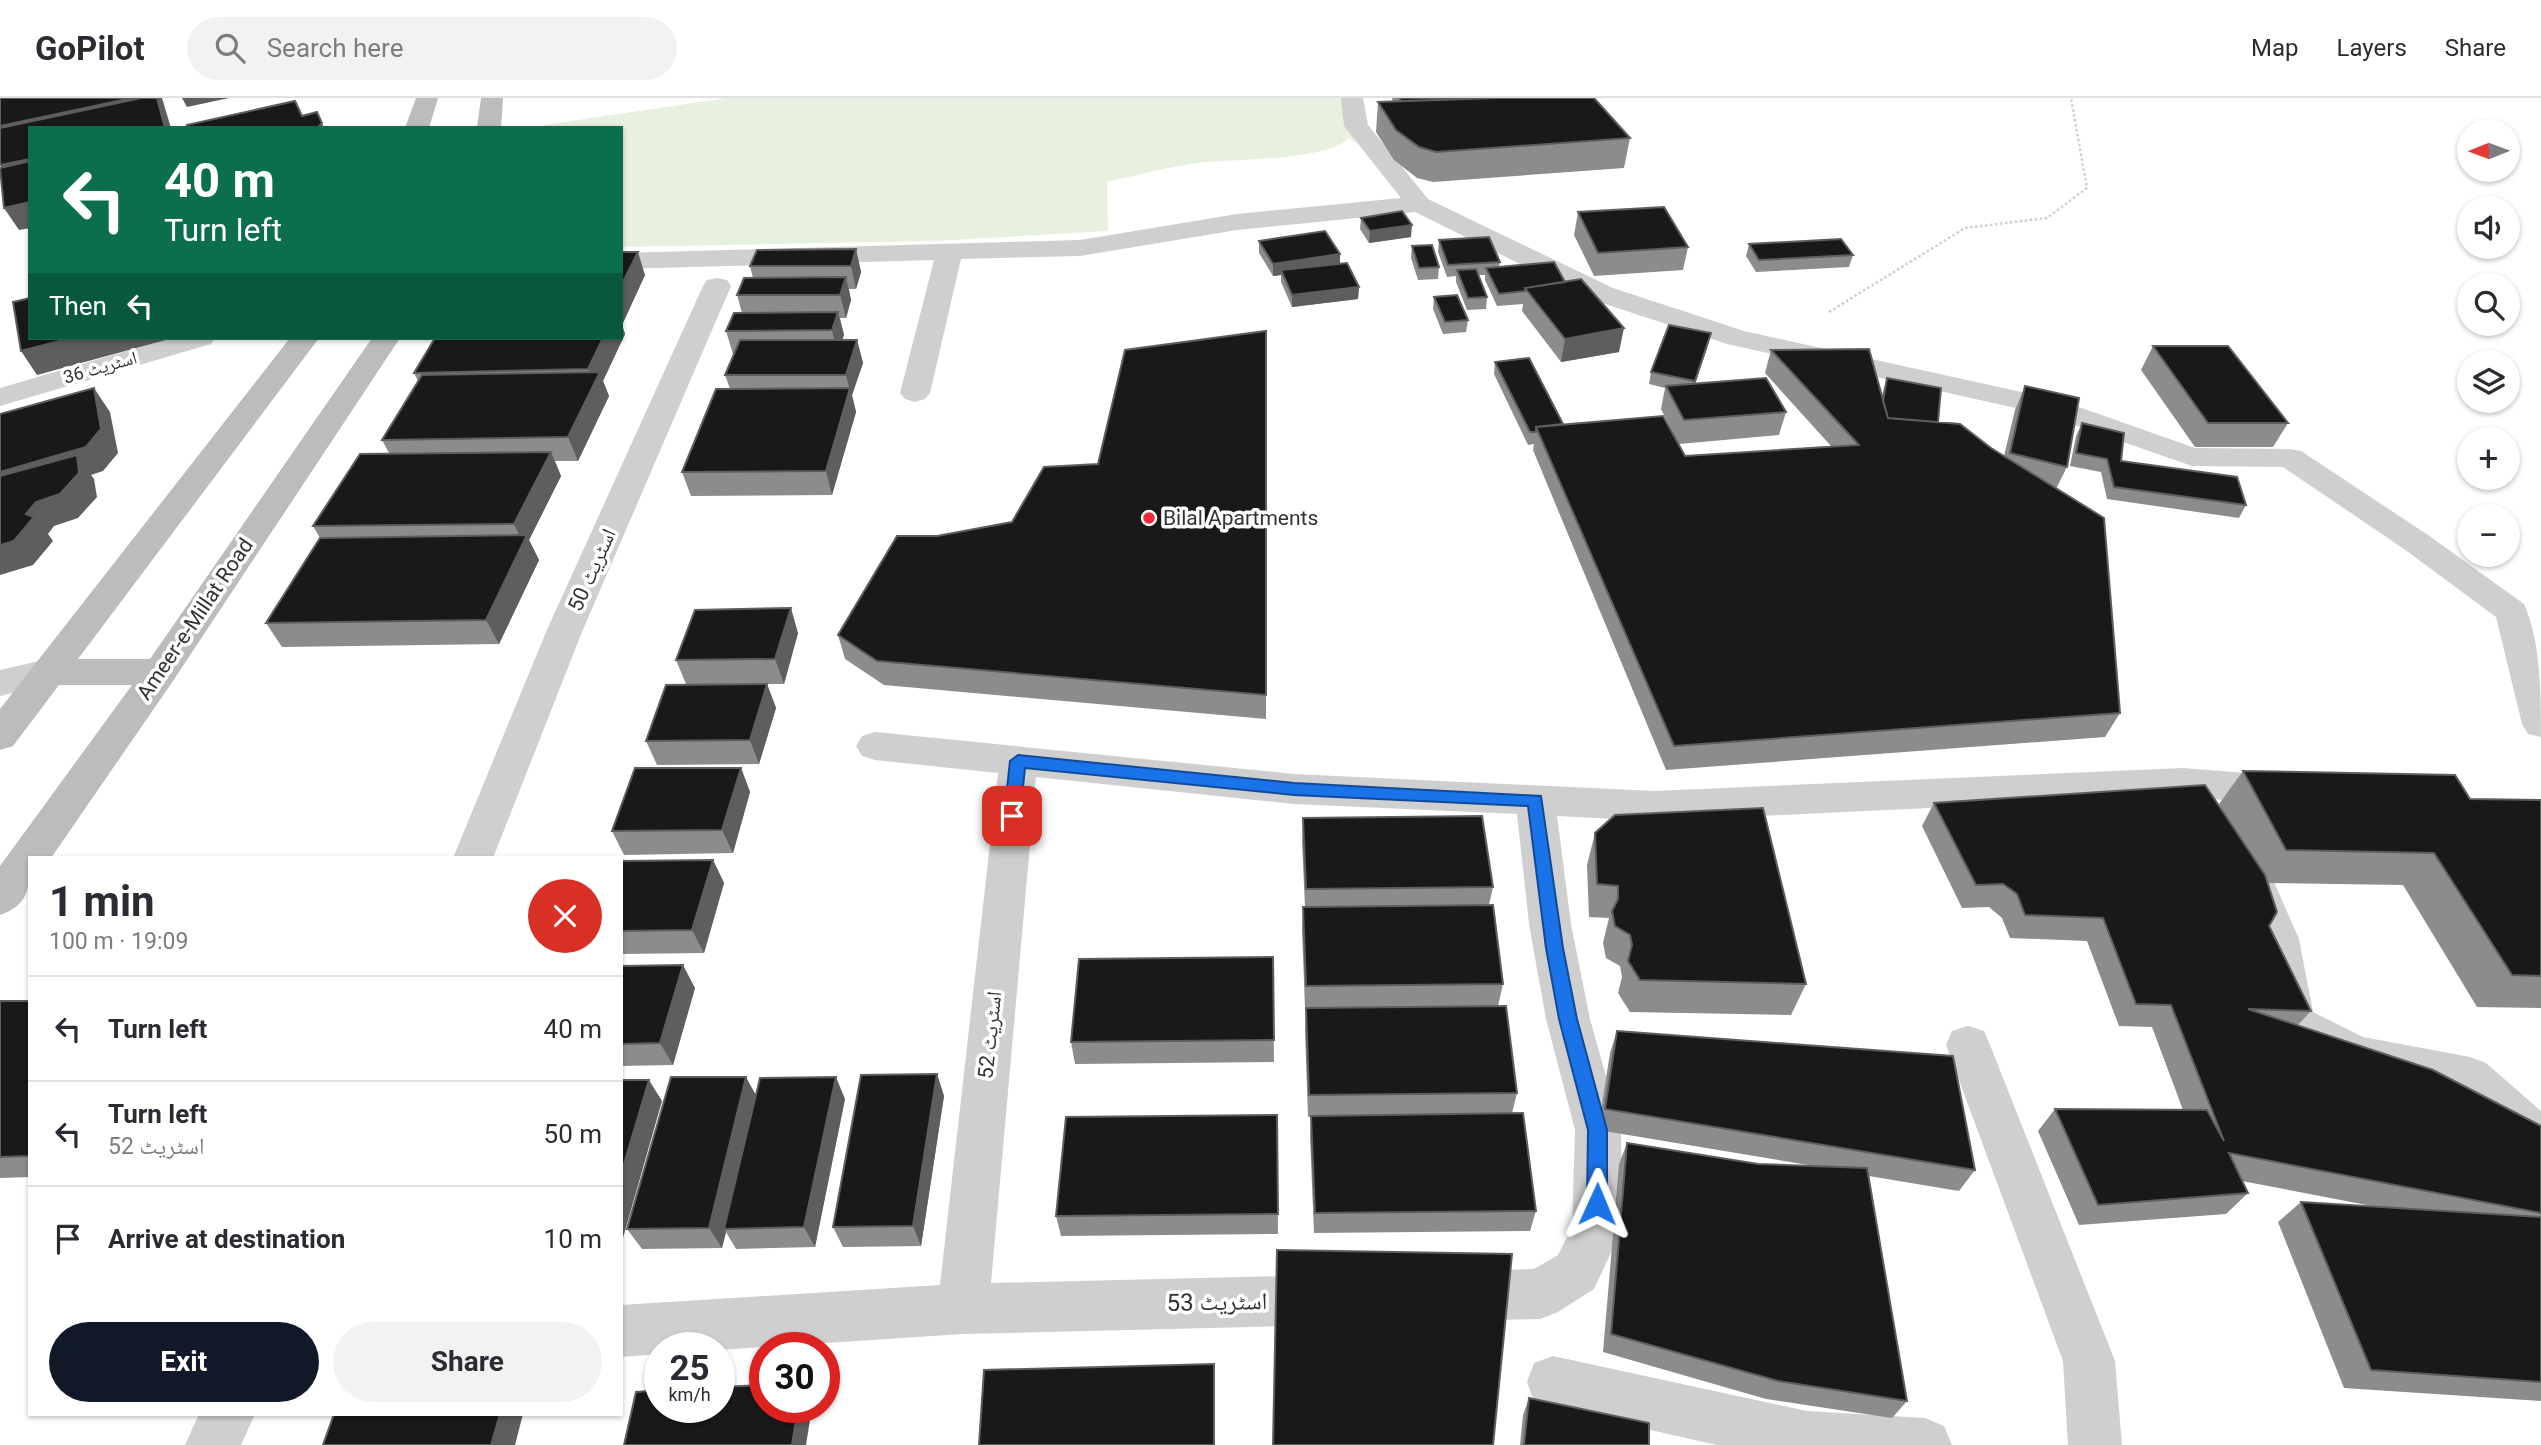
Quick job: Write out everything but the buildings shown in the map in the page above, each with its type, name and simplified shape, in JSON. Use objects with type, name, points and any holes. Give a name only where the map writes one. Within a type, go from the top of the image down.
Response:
[{"type":"main road","points":[[419,126],[427,98]]},
{"type":"main road","points":[[489,126],[492,98]]},
{"type":"main road","points":[[0,736],[303,340]]},
{"type":"main road","name":"Ameer-e-Millat Road","points":[[30,856],[160,672],[385,340]]},
{"type":"main road","points":[[48,673],[160,672]]},
{"type":"main road","name":"Ameer-e-Millat Road","points":[[0,898],[28,858]]},
{"type":"street","points":[[1352,98],[1356,126],[1419,204],[1603,294],[1772,347],[1881,368],[2051,407],[2192,457],[2290,458],[2526,614],[2541,724]]},
{"type":"street","points":[[623,261],[1080,248],[1237,222],[1419,204]]},
{"type":"street","points":[[915,393],[950,251]]},
{"type":"street","name":"اسٹریٹ 50","points":[[474,856],[565,632],[717,286]]},
{"type":"street","name":"اسٹریٹ 36","points":[[0,397],[194,340]]},
{"type":"street","points":[[0,683],[48,673]]},
{"type":"street","points":[[875,746],[1294,789],[1654,806],[2183,782],[2313,793]]},
{"type":"street","name":"اسٹریٹ 52","points":[[963,1309],[1018,761]]},
{"type":"street","points":[[2183,782],[2195,790],[2222,819],[2248,866],[2278,939],[2293,1023],[2356,1055],[2470,1077],[2541,1141]]},
{"type":"street","name":"اسٹریٹ 53","points":[[623,1331],[963,1309],[1540,1294],[1576,1272],[1597,1229],[1598,1130],[1568,1019],[1553,938],[1535,800]]},
{"type":"street","points":[[1968,1045],[2089,1361],[2095,1445]]},
{"type":"street","points":[[1553,1382],[1807,1438],[1925,1445]]},
{"type":"street","points":[[212,1445],[227,1416]]},
{"type":"path","points":[[1772,347],[1965,228],[2047,218],[2087,188],[2071,98]]},
{"type":"green space","points":[[727,98],[1341,98],[1356,143],[1349,138],[1338,146],[1300,155],[1197,163],[1107,182],[1108,231],[934,241],[623,247],[623,126],[544,125]]},
{"type":"place","name":"Bilal Apartments","points":[[1149,518]]},
{"type":"route","points":[[1012,816],[1018,761],[1294,789],[1535,800],[1550,924],[1568,1019],[1598,1130],[1597,1204]]}]
